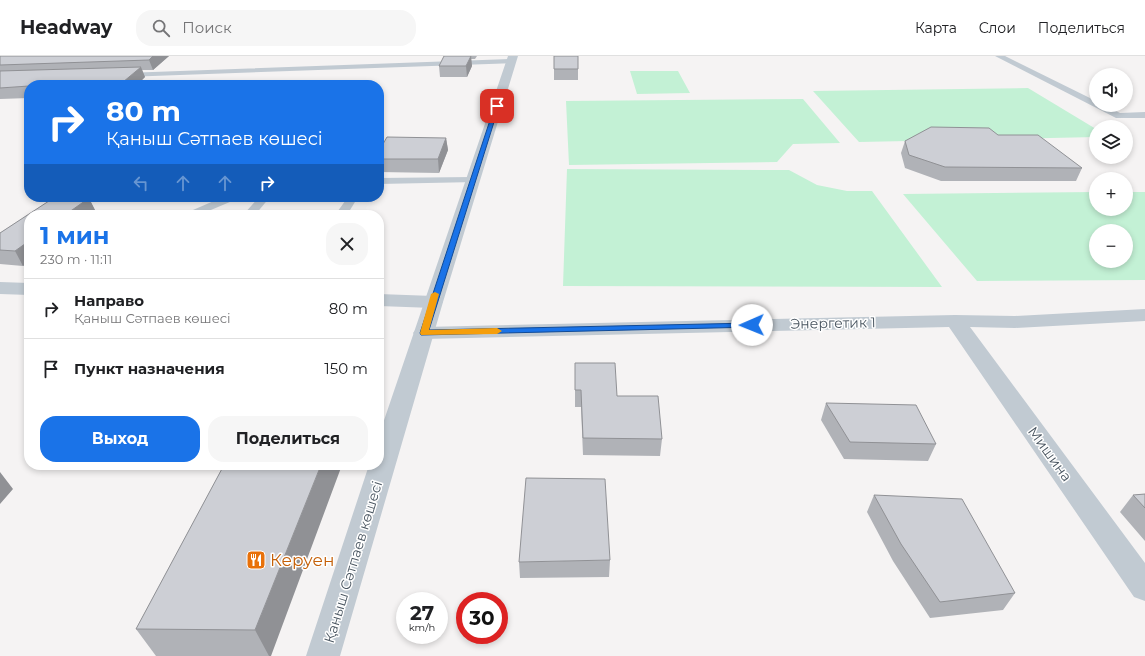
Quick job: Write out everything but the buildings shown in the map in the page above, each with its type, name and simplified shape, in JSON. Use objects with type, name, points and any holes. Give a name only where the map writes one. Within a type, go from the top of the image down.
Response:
[{"type":"street","name":"Қаныш Сәтпаев көшесі","points":[[384,461],[433,302],[512,59]]},
{"type":"street","points":[[0,288],[24,289]]},
{"type":"street","points":[[384,300],[433,302]]},
{"type":"street","name":"Энергетик 1","points":[[424,333],[955,321],[1015,322],[1145,315]]},
{"type":"street","name":"Мишина","points":[[955,321],[1145,586]]},
{"type":"street","name":"Қаныш Сәтпаев көшесі","points":[[323,656],[381,470]]},
{"type":"lane","points":[[999,56],[1089,101]]},
{"type":"lane","points":[[119,75],[512,59]]},
{"type":"lane","points":[[290,69],[300,60]]},
{"type":"lane","points":[[1111,112],[1119,116],[1145,115]]},
{"type":"lane","points":[[384,181],[472,180]]},
{"type":"lane","points":[[200,210],[220,202]]},
{"type":"lane","points":[[253,210],[261,202]]},
{"type":"green space","points":[[630,71],[678,71],[690,93],[637,94]]},
{"type":"green space","points":[[1028,88],[1089,125],[1089,137],[859,142],[813,91]]},
{"type":"green space","points":[[803,99],[840,143],[793,144],[777,162],[569,165],[566,101]]},
{"type":"green space","points":[[567,169],[789,170],[817,185],[847,191],[872,191],[942,287],[563,286]]},
{"type":"green space","points":[[1089,192],[1089,216],[1133,216],[1133,192],[1145,192],[1145,280],[977,281],[903,194]]},
{"type":"slow traffic","points":[[435,294],[424,333],[497,331]]},
{"type":"place","name":"Керуен","points":[[256,560]]},
{"type":"route","points":[[497,106],[424,333],[752,325]]}]
